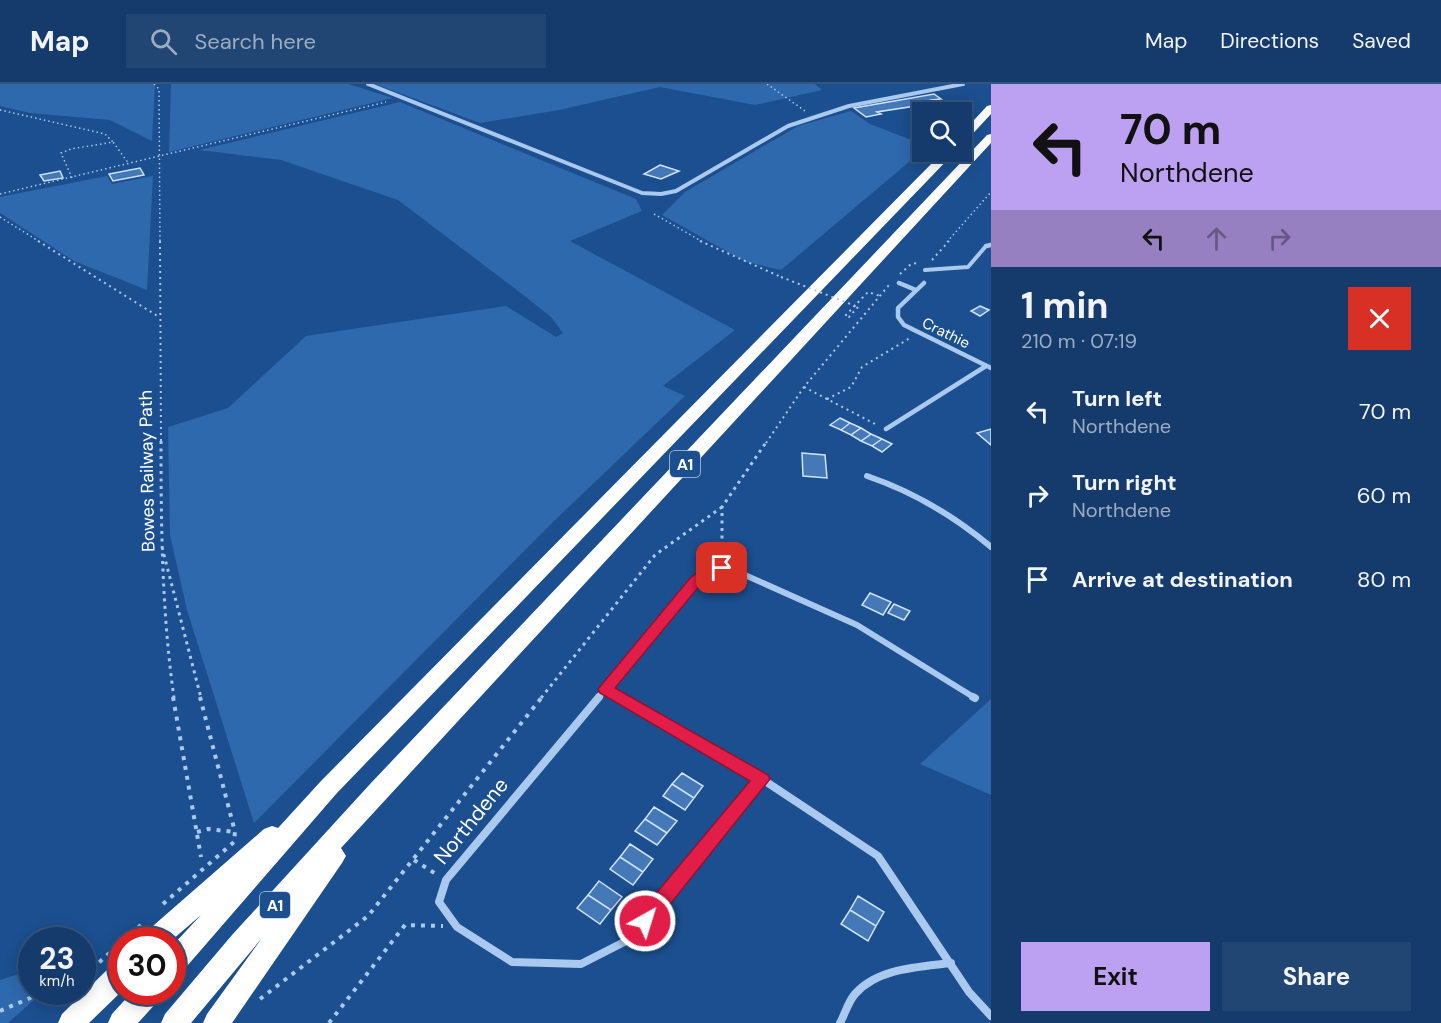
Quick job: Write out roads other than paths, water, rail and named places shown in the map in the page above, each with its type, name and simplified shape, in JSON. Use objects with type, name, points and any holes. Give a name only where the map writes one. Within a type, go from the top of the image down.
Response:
[{"type":"highway","points":[[972,129],[988,112],[991,103]]},
{"type":"highway","name":"A1","points":[[174,1023],[241,943],[379,790],[991,137]]},
{"type":"highway","name":"A1","points":[[186,948],[329,787],[939,162]]},
{"type":"highway","name":"A1","points":[[169,927],[329,787]]},
{"type":"highway","name":"A1","points":[[216,1023],[379,790]]},
{"type":"highway","points":[[71,1023],[108,987]]},
{"type":"highway","points":[[121,1023],[137,1005]]},
{"type":"street","points":[[368,84],[642,193],[661,194],[685,187],[788,126],[849,106],[963,84]]},
{"type":"street","name":"Crathie","points":[[899,283],[916,290]]},
{"type":"street","name":"Crathie","points":[[924,283],[898,308],[898,317],[904,325],[988,367]]},
{"type":"street","name":"Crathie","points":[[886,429],[988,367]]},
{"type":"street","points":[[867,476],[922,497],[963,523],[991,547]]},
{"type":"street","name":"Northdene","points":[[762,779],[630,939],[581,964],[512,962],[457,927],[439,902],[446,880],[696,581],[710,571],[722,568],[736,571],[857,625],[975,698]]},
{"type":"street","points":[[605,689],[762,779],[878,856],[969,992],[991,1016]]},
{"type":"street","points":[[840,1023],[855,994],[870,982],[890,973],[951,963]]},
{"type":"lane","points":[[925,270],[968,267],[989,246]]}]
